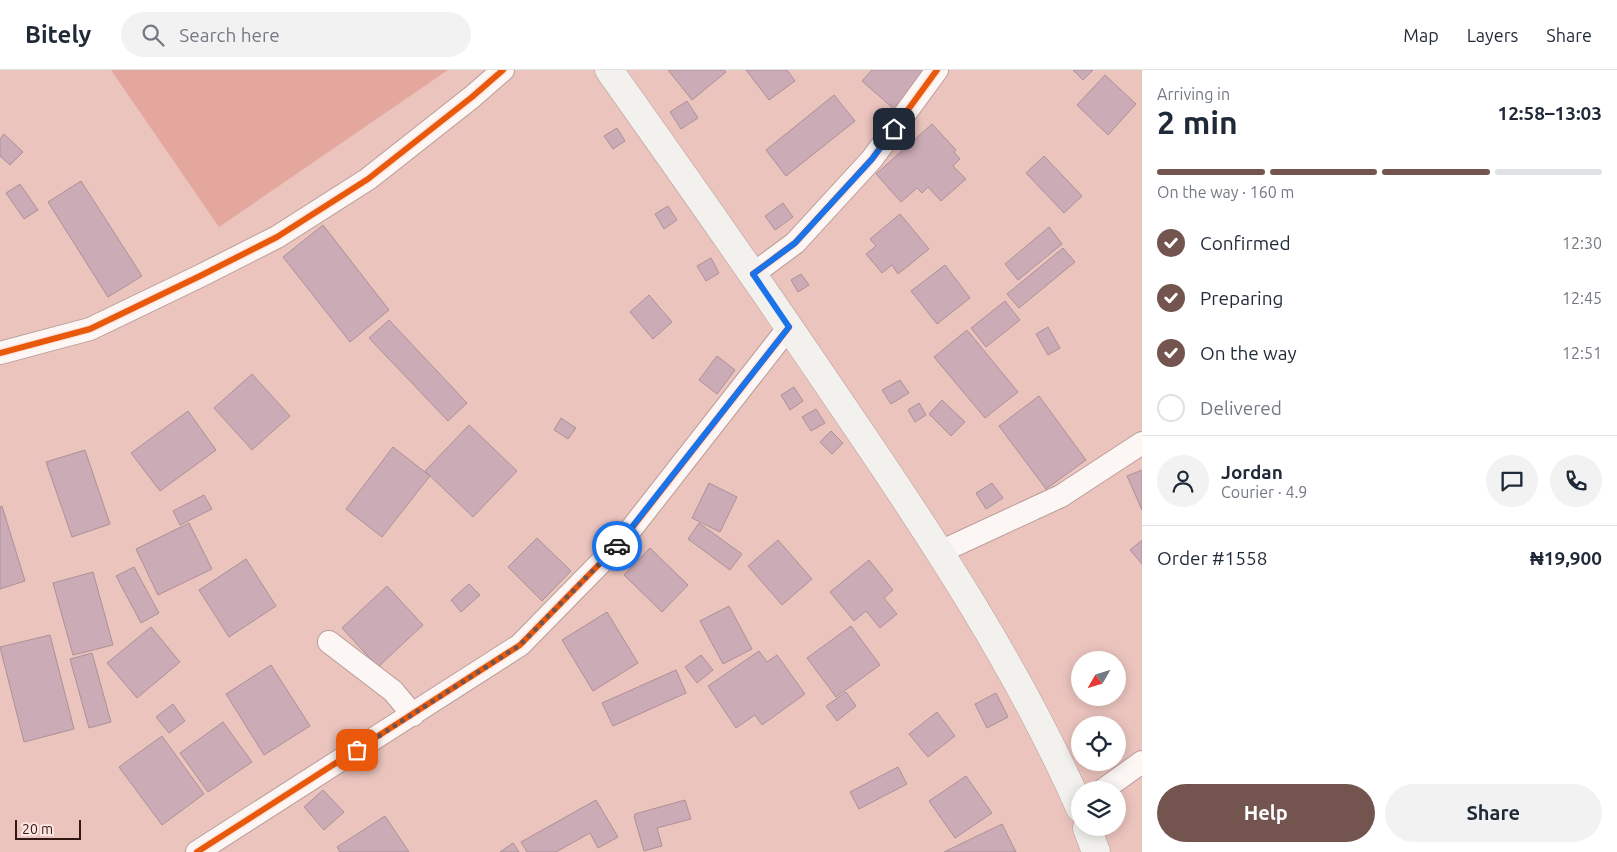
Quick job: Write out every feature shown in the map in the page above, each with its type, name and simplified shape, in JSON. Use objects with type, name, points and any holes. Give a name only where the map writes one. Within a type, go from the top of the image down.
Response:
[{"type":"main road","points":[[609,70],[753,274],[895,482],[962,588],[1026,697],[1071,789]]},
{"type":"main road","points":[[1090,836],[1096,852]]},
{"type":"street","points":[[0,353],[90,329],[277,237],[368,179],[472,97],[503,70]]},
{"type":"street","points":[[753,274],[795,243],[872,159],[937,70]]},
{"type":"street","points":[[197,852],[520,645],[621,542],[789,327]]},
{"type":"street","points":[[940,552],[1061,496],[1142,443]]},
{"type":"street","points":[[329,642],[393,691],[412,715]]},
{"type":"street","points":[[1116,781],[1142,762]]},
{"type":"shaded area","points":[[111,70],[448,70],[219,227]]},
{"type":"building","points":[[668,70],[724,70],[726,72],[692,100]]},
{"type":"building","points":[[746,70],[787,70],[795,81],[769,100]]},
{"type":"building","points":[[872,70],[929,70],[894,109],[862,81]]},
{"type":"building","points":[[1073,70],[1093,70],[1083,80]]},
{"type":"building","points":[[1105,75],[1136,104],[1108,135],[1077,105]]},
{"type":"building","points":[[834,95],[855,121],[786,176],[766,150]]},
{"type":"building","points":[[687,101],[698,118],[681,129],[670,112]]},
{"type":"building","points":[[932,124],[956,150],[954,152],[960,159],[953,166],[966,179],[941,201],[928,187],[922,193],[917,188],[901,202],[876,174]]},
{"type":"building","points":[[617,128],[625,141],[613,149],[604,136]]},
{"type":"building","points":[[4,134],[23,152],[10,165],[0,156],[0,139]]},
{"type":"building","points":[[1044,156],[1082,196],[1064,213],[1026,173]]},
{"type":"building","points":[[81,181],[142,276],[108,297],[48,202]]},
{"type":"building","points":[[20,184],[38,210],[24,219],[6,193]]},
{"type":"building","points":[[783,203],[793,217],[775,230],[765,216]]},
{"type":"building","points":[[668,206],[677,220],[664,229],[655,214]]},
{"type":"building","points":[[900,214],[929,249],[898,274],[892,265],[882,273],[866,254],[876,246],[870,239]]},
{"type":"building","points":[[323,225],[389,310],[350,342],[283,257]]},
{"type":"building","points":[[1049,227],[1062,244],[1018,280],[1005,264]]},
{"type":"building","points":[[1063,248],[1075,262],[1019,308],[1007,294]]},
{"type":"building","points":[[711,258],[719,273],[706,281],[697,266]]},
{"type":"building","points":[[945,265],[970,298],[937,324],[911,291]]},
{"type":"building","points":[[801,274],[809,285],[798,292],[791,280]]},
{"type":"building","points":[[649,295],[672,322],[653,339],[630,312]]},
{"type":"building","points":[[1005,301],[1020,320],[986,347],[971,328]]},
{"type":"building","points":[[389,320],[467,403],[448,421],[369,338]]},
{"type":"building","points":[[1048,327],[1060,348],[1048,355],[1036,334]]},
{"type":"building","points":[[967,330],[1018,392],[985,418],[934,357]]},
{"type":"building","points":[[717,356],[735,370],[717,394],[699,380]]},
{"type":"building","points":[[252,374],[290,416],[252,450],[214,408]]},
{"type":"building","points":[[900,380],[909,393],[891,404],[882,390]]},
{"type":"building","points":[[794,387],[803,401],[790,410],[781,395]]},
{"type":"building","points":[[1039,396],[1086,460],[1046,489],[999,426]]},
{"type":"building","points":[[942,400],[965,422],[951,436],[929,414]]},
{"type":"building","points":[[919,403],[926,415],[915,422],[908,410]]},
{"type":"building","points":[[816,409],[825,423],[811,431],[802,417]]},
{"type":"building","points":[[188,411],[216,450],[160,491],[131,453]]},
{"type":"building","points":[[561,418],[576,428],[568,439],[554,430]]},
{"type":"building","points":[[469,425],[517,471],[473,517],[425,471]]},
{"type":"building","points":[[831,431],[843,443],[832,454],[820,442]]},
{"type":"building","points":[[393,447],[430,476],[382,537],[346,509]]},
{"type":"building","points":[[85,450],[110,524],[72,537],[46,462]]},
{"type":"building","points":[[1142,470],[1142,510],[1127,476]]},
{"type":"building","points":[[709,483],[737,497],[720,532],[692,518]]},
{"type":"building","points":[[992,483],[1003,498],[986,509],[976,493]]},
{"type":"building","points":[[204,495],[212,509],[180,525],[173,511]]},
{"type":"building","points":[[2,506],[25,581],[0,589],[0,507]]},
{"type":"building","points":[[189,523],[212,569],[158,595],[136,549]]},
{"type":"building","points":[[699,523],[742,554],[730,570],[688,539]]},
{"type":"building","points":[[537,538],[571,571],[542,601],[508,567]]},
{"type":"building","points":[[778,540],[812,579],[782,605],[748,566]]},
{"type":"building","points":[[1142,540],[1142,564],[1130,550]]},
{"type":"building","points":[[650,548],[688,585],[662,612],[624,575]]},
{"type":"building","points":[[246,559],[276,606],[229,637],[199,590]]},
{"type":"building","points":[[869,560],[893,590],[884,598],[897,614],[880,628],[866,611],[854,621],[830,592]]},
{"type":"building","points":[[134,567],[159,613],[141,623],[116,576]]},
{"type":"building","points":[[93,572],[113,645],[73,655],[53,583]]},
{"type":"building","points":[[469,584],[480,595],[461,612],[451,600]]},
{"type":"building","points":[[387,586],[423,625],[378,667],[342,628]]},
{"type":"building","points":[[729,606],[752,649],[723,664],[700,621]]},
{"type":"building","points":[[607,612],[638,663],[593,691],[562,640]]},
{"type":"building","points":[[851,626],[880,665],[836,697],[807,658]]},
{"type":"building","points":[[151,627],[180,662],[137,698],[107,663]]},
{"type":"building","points":[[50,635],[74,729],[24,742],[0,647]]},
{"type":"building","points":[[759,651],[767,662],[777,655],[805,694],[762,725],[755,715],[736,728],[708,686]]},
{"type":"building","points":[[92,653],[111,722],[89,728],[70,659]]},
{"type":"building","points":[[701,655],[713,670],[697,683],[685,667]]},
{"type":"building","points":[[271,665],[310,726],[264,755],[226,694]]},
{"type":"building","points":[[676,670],[686,693],[613,726],[602,703]]},
{"type":"building","points":[[846,692],[856,706],[837,721],[826,706]]},
{"type":"building","points":[[996,693],[1008,717],[987,728],[975,704]]},
{"type":"building","points":[[173,704],[185,721],[169,733],[156,717]]},
{"type":"building","points":[[937,712],[955,736],[928,757],[909,734]]},
{"type":"building","points":[[223,722],[252,762],[208,792],[180,753]]},
{"type":"building","points":[[162,736],[204,794],[162,825],[119,767]]},
{"type":"building","points":[[898,767],[907,784],[859,809],[850,792]]},
{"type":"building","points":[[966,776],[992,813],[955,838],[929,801]]},
{"type":"building","points":[[323,790],[344,812],[324,830],[304,807]]},
{"type":"building","points":[[596,800],[618,837],[598,848],[590,833],[556,852],[527,852],[521,842]]},
{"type":"building","points":[[685,800],[691,819],[657,828],[662,846],[644,851],[635,814]]},
{"type":"building","points":[[385,816],[409,852],[340,852],[337,847]]},
{"type":"building","points":[[1002,824],[1016,852],[944,852]]},
{"type":"building","points":[[513,843],[519,852],[500,852]]},
{"type":"cycle path","points":[[0,353],[90,329],[277,237],[368,179],[472,97],[503,70]]},
{"type":"cycle path","points":[[753,274],[795,243],[872,159],[937,70]]},
{"type":"cycle path","points":[[197,852],[520,645],[621,542],[789,327]]},
{"type":"way so far","points":[[357,750],[520,645],[617,546]]},
{"type":"route","points":[[617,546],[789,327],[753,274],[795,243],[872,159],[894,129]]}]
